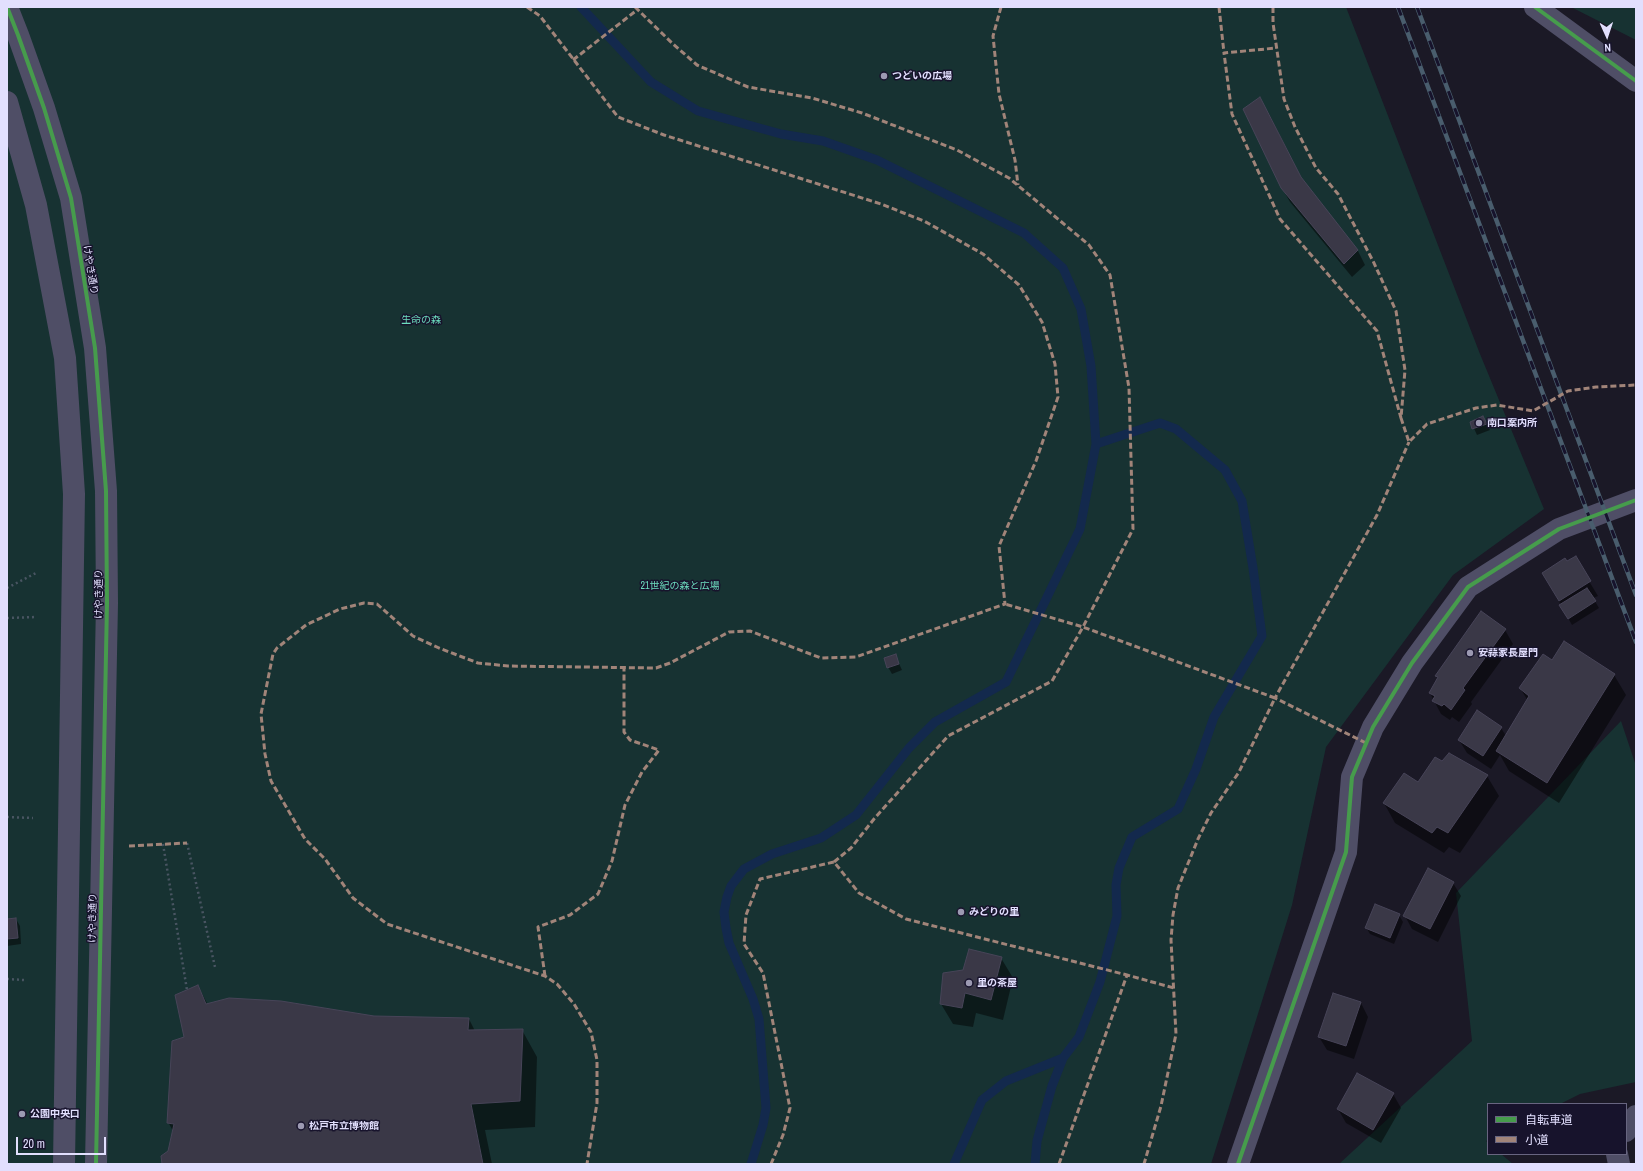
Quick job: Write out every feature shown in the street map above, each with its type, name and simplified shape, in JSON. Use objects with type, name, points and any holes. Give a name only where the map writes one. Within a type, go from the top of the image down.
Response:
[{"type":"street","name":"けやき通り","points":[[7,7],[44,108],[70,198],[95,348],[106,491],[107,603],[96,1164]]},
{"type":"street","points":[[18,35],[21,7]]},
{"type":"street","points":[[1535,7],[1636,81]]},
{"type":"street","points":[[7,102],[11,123],[36,205],[65,358],[74,494],[64,1164]]},
{"type":"street","points":[[1238,1164],[1346,852],[1352,777],[1373,727],[1412,663],[1468,587],[1559,529],[1636,500]]},
{"type":"street","points":[[1627,1128],[1629,1123],[1636,1116]]},
{"type":"path","points":[[7,588],[36,573]]},
{"type":"path","points":[[7,618],[36,617]]},
{"type":"path","points":[[7,817],[33,818]]},
{"type":"path","points":[[187,843],[215,967]]},
{"type":"path","points":[[162,844],[187,990]]},
{"type":"path","points":[[7,979],[24,980]]},
{"type":"green space","name":"21世紀の森と広場","points":[[7,7],[1346,7],[1480,354],[1544,509],[1453,575],[1326,747],[1292,905],[1211,1164],[7,1164]]},
{"type":"green space","points":[[1571,7],[1636,7],[1636,40]]},
{"type":"green space","points":[[1621,721],[1636,766],[1636,1082],[1580,1094],[1562,1103],[1487,1103],[1487,1155],[1502,1155],[1513,1164],[1339,1164],[1472,1041],[1456,893]]},
{"type":"building","points":[[1260,97],[1301,177],[1358,250],[1344,264],[1281,188],[1243,109]]},
{"type":"building","name":"南口案内所","points":[[1483,416],[1487,424],[1472,429],[1470,422]]},
{"type":"building","points":[[1576,556],[1591,581],[1559,601],[1542,573],[1565,558],[1567,561]]},
{"type":"building","points":[[1587,588],[1596,601],[1568,619],[1559,605]]},
{"type":"building","name":"安蒜家長屋門","points":[[1481,611],[1506,629],[1463,688],[1465,690],[1451,710],[1444,704],[1442,706],[1432,701],[1435,696],[1429,693],[1438,677],[1435,676]]},
{"type":"building","points":[[1564,641],[1615,674],[1547,783],[1496,751],[1529,696],[1519,688],[1543,654],[1552,660]]},
{"type":"building","points":[[896,654],[899,664],[887,668],[884,658]]},
{"type":"building","points":[[1477,710],[1502,727],[1483,756],[1458,740]]},
{"type":"building","points":[[1449,753],[1488,775],[1448,833],[1437,827],[1432,833],[1383,803],[1404,773],[1418,782],[1435,757],[1442,761]]},
{"type":"building","points":[[1428,868],[1454,882],[1430,929],[1403,916]]},
{"type":"building","points":[[1375,904],[1400,914],[1390,938],[1365,928]]},
{"type":"building","points":[[16,918],[18,938],[7,939],[7,919]]},
{"type":"building","name":"里の茶屋","points":[[969,949],[1002,957],[991,1000],[965,993],[962,1008],[940,1004],[943,973],[963,970]]},
{"type":"building","points":[[198,985],[206,1004],[229,998],[281,1001],[374,1016],[469,1018],[468,1030],[523,1029],[520,1101],[471,1104],[483,1164],[162,1164],[161,1156],[168,1151],[174,1124],[167,1123],[172,1041],[184,1037],[175,995]]},
{"type":"building","points":[[1333,993],[1361,1002],[1346,1046],[1318,1037]]},
{"type":"building","points":[[1357,1073],[1394,1093],[1373,1130],[1337,1109]]},
{"type":"waterway","points":[[581,7],[651,82],[698,111],[781,134],[823,141],[877,160],[1024,233],[1063,268],[1081,309],[1091,366],[1096,444],[1080,529],[1006,682],[935,722],[909,748],[856,815],[821,838],[772,854],[744,869],[731,886],[724,912],[726,928],[729,943],[753,999],[759,1019],[766,1108],[763,1125],[751,1164]]},
{"type":"waterway","points":[[1035,1164],[1037,1141],[1052,1086],[1063,1058],[1079,1037],[1100,982],[1117,916],[1116,885],[1119,868],[1132,837],[1178,809],[1196,769],[1214,717],[1262,636],[1242,501],[1225,470],[1176,429],[1160,423],[1096,444]]},
{"type":"waterway","points":[[954,1164],[982,1100],[1006,1081],[1063,1058]]},
{"type":"railway","points":[[1398,7],[1636,642]]},
{"type":"railway","points":[[1417,7],[1636,595]]},
{"type":"marked path","points":[[527,7],[540,16],[618,117],[664,135],[881,204],[924,221],[983,254],[1019,285],[1042,322],[1055,364],[1058,397],[1036,461],[999,546],[1005,604],[856,657],[821,658],[750,631],[729,632],[670,663],[656,668],[508,666],[478,663],[413,636],[377,604],[364,603],[340,609],[306,625],[277,648],[273,654],[261,714],[265,754],[271,781],[305,839],[325,859],[353,898],[387,924],[545,976],[557,984],[574,1004],[591,1032],[597,1060],[597,1103],[587,1164]]},
{"type":"marked path","points":[[635,7],[697,65],[748,87],[812,98],[862,113],[957,150],[1009,178],[1089,245],[1110,275],[1129,388],[1133,529],[1083,627],[1005,604]]},
{"type":"marked path","points":[[1001,7],[993,36],[999,94],[1015,160],[1018,185]]},
{"type":"marked path","points":[[1219,7],[1224,53]]},
{"type":"marked path","points":[[1273,7],[1273,23],[1284,99],[1295,127],[1316,168],[1338,194],[1374,263],[1396,311],[1405,370],[1401,418],[1377,331],[1280,219],[1232,114],[1224,53],[1276,48]]},
{"type":"marked path","points":[[573,60],[637,10]]},
{"type":"marked path","points":[[1401,418],[1409,442],[1427,424],[1476,408],[1497,405],[1533,411],[1568,391],[1596,387],[1636,385]]},
{"type":"marked path","points":[[1366,743],[1275,698],[1377,515],[1409,442]]},
{"type":"marked path","points":[[834,862],[851,848],[874,819],[948,736],[1052,681],[1083,627],[1275,698],[1239,772],[1211,813],[1198,839],[1178,888],[1173,915],[1171,940],[1176,1034],[1161,1106],[1144,1164]]},
{"type":"marked path","points":[[545,976],[538,927],[570,915],[598,894],[612,861],[625,805],[642,772],[659,750],[630,740],[624,732],[624,668]]},
{"type":"marked path","points":[[129,846],[187,843]]},
{"type":"marked path","points":[[771,1164],[783,1135],[790,1108],[763,973],[744,944],[746,915],[760,879],[834,862],[859,893],[906,919],[1127,975]]},
{"type":"marked path","points":[[1059,1164],[1127,975],[1174,988]]},
{"type":"cycle path","points":[[7,7],[44,108],[71,198],[95,348],[106,491],[107,603],[96,1164]]},
{"type":"cycle path","points":[[1535,7],[1636,81]]},
{"type":"cycle path","points":[[1238,1164],[1346,852],[1352,777],[1373,727],[1412,663],[1468,587],[1559,529],[1636,500]]},
{"type":"place","name":"つどいの広場","points":[[884,76]]},
{"type":"place","name":"南口案内所","points":[[1479,423]]},
{"type":"place","name":"安蒜家長屋門","points":[[1470,653]]},
{"type":"place","name":"みどりの里","points":[[961,912]]},
{"type":"place","name":"里の茶屋","points":[[969,983]]},
{"type":"place","name":"公園中央口","points":[[22,1114]]},
{"type":"place","name":"松戸市立博物館","points":[[301,1126]]},
{"type":"park label","name":"生命の森","points":[[421,320]]}]
